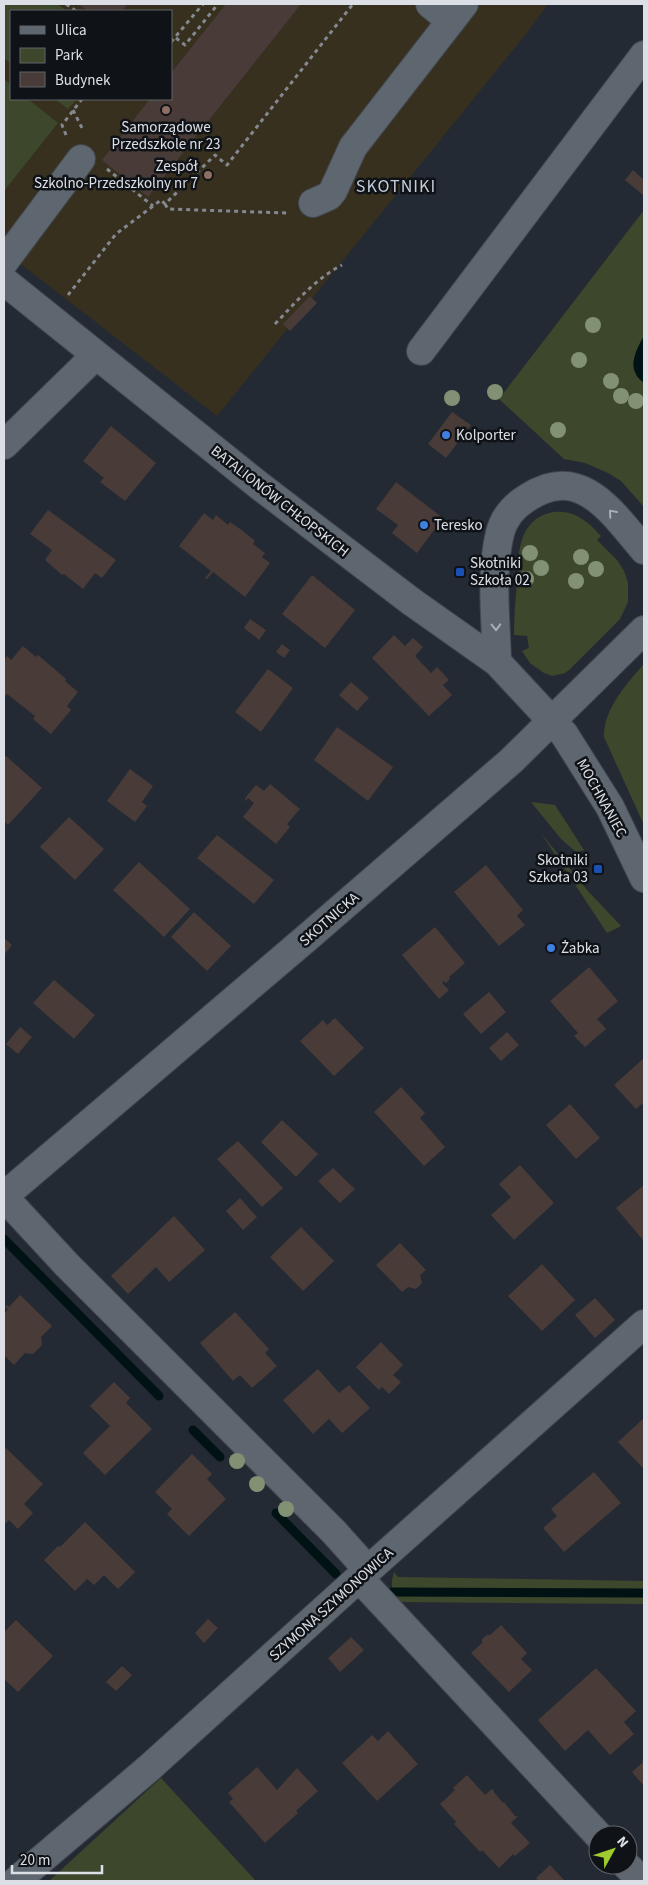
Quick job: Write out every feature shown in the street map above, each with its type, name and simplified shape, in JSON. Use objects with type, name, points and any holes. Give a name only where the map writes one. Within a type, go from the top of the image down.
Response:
[{"type":"street","points":[[302,208],[329,196],[333,192],[353,147],[458,12],[430,4]]},
{"type":"street","points":[[420,351],[644,55]]},
{"type":"street","points":[[4,262],[82,159]]},
{"type":"street","name":"BATALIONÓW CHŁOPSKICH","points":[[4,282],[94,356],[269,493],[412,602],[497,662],[552,722]]},
{"type":"street","points":[[4,445],[94,356]]},
{"type":"street","points":[[497,662],[496,552],[501,530],[508,515],[517,504],[535,493],[556,486],[574,487],[591,493],[605,504],[644,550]]},
{"type":"street","name":"SKOTNICKA","points":[[4,1197],[511,761],[644,630]]},
{"type":"street","name":"MOCHNANIEC","points":[[552,722],[564,734],[610,807],[644,878]]},
{"type":"street","points":[[4,1197],[67,1265],[334,1532],[363,1574],[589,1825]]},
{"type":"street","name":"SZYMONA SZYMONOWICA","points":[[16,1881],[149,1768],[363,1574],[644,1324]]},
{"type":"path","points":[[172,41],[203,4]]},
{"type":"path","points":[[176,38],[185,45],[218,4]]},
{"type":"path","points":[[165,204],[215,156],[227,165],[353,4]]},
{"type":"path","points":[[67,296],[116,234],[161,200],[168,208],[302,208]]},
{"type":"path","points":[[275,324],[313,285],[328,272],[342,265]]},
{"type":"shaded area","name":"Zespół Szkolno-Przedszkolny nr 7","points":[[4,4],[548,4],[526,34],[217,416],[4,251]]},
{"type":"shaded area","points":[[644,336],[644,383],[638,378],[633,365],[637,350]]},
{"type":"green space","points":[[4,4],[57,4],[66,10],[10,10],[10,63],[4,58]]},
{"type":"green space","points":[[4,79],[10,84],[10,100],[29,100],[58,123],[4,191]]},
{"type":"green space","points":[[56,100],[76,100],[68,109]]},
{"type":"green space","points":[[644,210],[644,507],[621,481],[608,473],[585,463],[564,459],[499,399]]},
{"type":"green space","points":[[553,512],[568,513],[580,518],[601,536],[597,540],[617,560],[624,571],[628,583],[628,602],[620,619],[569,670],[552,676],[530,663],[522,651],[529,648],[527,636],[514,635],[518,562],[522,540],[532,522],[541,516]]},
{"type":"green space","points":[[644,664],[644,825],[604,737],[607,717],[612,707],[624,688]]},
{"type":"green space","points":[[531,802],[555,805],[584,850],[577,853],[561,839]]},
{"type":"green space","points":[[541,833],[587,890],[621,926],[607,933]]},
{"type":"green space","points":[[394,1572],[398,1577],[644,1581],[644,1604],[396,1602],[392,1598]]},
{"type":"green space","points":[[161,1778],[256,1881],[49,1881]]},
{"type":"building","points":[[78,4],[128,4],[123,10],[87,10]]},
{"type":"building","points":[[226,4],[301,4],[148,197],[102,160],[149,100],[172,100],[172,72]]},
{"type":"building","points":[[633,170],[644,180],[643,195],[625,180]]},
{"type":"building","points":[[310,296],[317,303],[290,331],[283,324]]},
{"type":"building","points":[[452,412],[471,425],[446,458],[428,444]]},
{"type":"building","points":[[111,426],[156,463],[125,501],[100,482],[104,478],[83,461]]},
{"type":"building","points":[[396,482],[443,518],[417,553],[392,533],[398,525],[376,509]]},
{"type":"building","points":[[48,510],[116,560],[102,578],[95,573],[83,589],[64,574],[62,575],[45,560],[52,550],[30,534]]},
{"type":"building","points":[[204,513],[213,520],[216,515],[228,525],[230,522],[243,531],[255,541],[253,544],[265,553],[262,557],[270,563],[245,597],[213,572],[207,579],[205,578],[211,571],[179,546]]},
{"type":"building","points":[[312,575],[355,610],[325,648],[282,614]]},
{"type":"building","points":[[250,619],[266,630],[259,640],[244,628]]},
{"type":"building","points":[[394,635],[405,646],[413,638],[423,647],[415,656],[431,673],[437,667],[449,680],[443,685],[452,695],[429,716],[372,658]]},
{"type":"building","points":[[282,644],[290,650],[284,658],[276,652]]},
{"type":"building","points":[[23,646],[36,657],[38,655],[78,692],[67,706],[71,710],[51,734],[33,719],[35,716],[7,694],[4,695],[4,660],[7,656],[11,660]]},
{"type":"building","points":[[268,669],[293,688],[261,732],[235,712]]},
{"type":"building","points":[[351,682],[369,698],[357,711],[339,695]]},
{"type":"building","points":[[337,727],[393,767],[368,801],[314,760]]},
{"type":"building","points":[[6,756],[42,788],[8,825],[4,821],[4,758]]},
{"type":"building","points":[[130,769],[153,786],[142,802],[147,806],[135,822],[107,801]]},
{"type":"building","points":[[270,784],[300,809],[287,824],[290,827],[276,844],[243,817],[254,803],[248,798],[246,801],[246,797],[256,785],[264,791]]},
{"type":"building","points":[[69,817],[104,849],[75,880],[40,847]]},
{"type":"building","points":[[217,835],[274,880],[254,904],[197,858]]},
{"type":"building","points":[[139,862],[190,909],[164,937],[113,890]]},
{"type":"building","points":[[486,865],[523,910],[517,916],[525,925],[499,946],[454,892]]},
{"type":"building","points":[[194,912],[231,946],[207,971],[171,937]]},
{"type":"building","points":[[435,927],[465,963],[449,977],[450,979],[446,983],[444,981],[442,983],[449,990],[439,999],[402,955]]},
{"type":"building","points":[[4,938],[12,945],[4,955]]},
{"type":"building","points":[[589,967],[618,1001],[597,1019],[606,1029],[585,1047],[574,1036],[578,1033],[550,1001]]},
{"type":"building","points":[[54,980],[95,1015],[74,1039],[33,1003]]},
{"type":"building","points":[[489,992],[506,1012],[481,1034],[463,1014]]},
{"type":"building","points":[[335,1018],[364,1048],[334,1076],[300,1041],[323,1020],[327,1025]]},
{"type":"building","points":[[20,1027],[32,1037],[18,1054],[6,1044]]},
{"type":"building","points":[[507,1032],[519,1045],[501,1061],[489,1048]]},
{"type":"building","points":[[644,1058],[644,1105],[643,1103],[636,1109],[614,1085]]},
{"type":"building","points":[[401,1087],[425,1113],[420,1118],[445,1147],[424,1166],[374,1112]]},
{"type":"building","points":[[570,1104],[600,1138],[576,1159],[546,1125]]},
{"type":"building","points":[[282,1120],[318,1154],[296,1177],[261,1142]]},
{"type":"building","points":[[238,1141],[283,1188],[262,1207],[217,1159]]},
{"type":"building","points":[[520,1165],[554,1203],[514,1240],[491,1215],[511,1197],[499,1184]]},
{"type":"building","points":[[333,1168],[355,1189],[340,1203],[318,1181]]},
{"type":"building","points":[[644,1185],[644,1238],[643,1240],[616,1208]]},
{"type":"building","points":[[240,1198],[257,1217],[243,1230],[226,1211]]},
{"type":"building","points":[[174,1216],[205,1250],[169,1282],[156,1267],[128,1294],[111,1276]]},
{"type":"building","points":[[301,1227],[334,1261],[303,1291],[270,1257]]},
{"type":"building","points":[[400,1243],[426,1270],[420,1275],[422,1283],[416,1289],[408,1287],[402,1292],[376,1265]]},
{"type":"building","points":[[542,1264],[575,1300],[542,1331],[508,1296]]},
{"type":"building","points":[[20,1295],[52,1326],[41,1337],[42,1345],[33,1354],[25,1353],[14,1365],[4,1355],[4,1314],[8,1309],[5,1307],[7,1305],[9,1307]]},
{"type":"building","points":[[595,1298],[615,1320],[595,1338],[575,1315]]},
{"type":"building","points":[[235,1312],[269,1349],[265,1353],[277,1366],[252,1388],[240,1375],[233,1381],[200,1343]]},
{"type":"building","points":[[381,1342],[403,1365],[393,1375],[401,1382],[389,1394],[382,1387],[379,1390],[356,1367]]},
{"type":"building","points":[[318,1369],[339,1393],[349,1385],[370,1408],[342,1433],[329,1419],[313,1434],[283,1400]]},
{"type":"building","points":[[114,1382],[130,1398],[126,1403],[152,1429],[105,1475],[83,1453],[110,1426],[90,1406]]},
{"type":"building","points":[[644,1418],[644,1469],[618,1442]]},
{"type":"building","points":[[6,1448],[43,1484],[24,1504],[33,1513],[18,1529],[9,1520],[4,1525],[4,1450]]},
{"type":"building","points":[[192,1454],[212,1474],[207,1479],[226,1499],[189,1536],[167,1514],[172,1509],[155,1492]]},
{"type":"building","points":[[594,1472],[621,1503],[564,1552],[543,1528],[557,1516],[551,1509]]},
{"type":"building","points":[[85,1522],[135,1572],[118,1589],[104,1575],[94,1585],[87,1579],[75,1591],[44,1560]]},
{"type":"building","points":[[208,1619],[218,1628],[204,1643],[195,1633]]},
{"type":"building","points":[[16,1620],[53,1656],[18,1692],[4,1679],[4,1632]]},
{"type":"building","points":[[501,1625],[527,1653],[521,1659],[532,1670],[509,1692],[471,1653],[482,1643],[482,1639],[490,1635]]},
{"type":"building","points":[[351,1637],[364,1650],[340,1672],[328,1658]]},
{"type":"building","points":[[122,1666],[132,1675],[116,1691],[106,1682]]},
{"type":"building","points":[[596,1668],[636,1711],[624,1722],[634,1734],[610,1755],[588,1730],[565,1751],[538,1720]]},
{"type":"building","points":[[388,1731],[418,1764],[377,1801],[342,1763],[372,1735],[378,1741]]},
{"type":"building","points":[[644,1755],[644,1786],[632,1772],[642,1763]]},
{"type":"building","points":[[257,1767],[277,1790],[297,1768],[318,1791],[296,1811],[298,1813],[265,1843],[229,1802],[233,1799],[228,1793]]},
{"type":"building","points":[[467,1775],[485,1795],[492,1789],[494,1790],[515,1816],[518,1816],[511,1823],[530,1843],[515,1856],[513,1854],[499,1868],[482,1850],[480,1852],[454,1824],[456,1822],[440,1804]]},
{"type":"building","points":[[550,1865],[565,1881],[538,1881],[536,1878]]},
{"type":"waterway","points":[[4,1239],[159,1396]]},
{"type":"waterway","points":[[193,1430],[220,1457]]},
{"type":"waterway","points":[[276,1513],[336,1574]]},
{"type":"waterway","points":[[392,1592],[644,1593]]},
{"type":"place","name":"Samorządowe Przedszkole nr 23","points":[[166,110]]},
{"type":"place","name":"Zespół Szkolno-Przedszkolny nr 7","points":[[208,175]]},
{"type":"place","name":"Kolporter","points":[[446,435]]},
{"type":"place","name":"Teresko","points":[[424,525]]},
{"type":"place","name":"Skotniki Szkoła 02","points":[[460,572]]},
{"type":"place","name":"Skotniki Szkoła 03","points":[[598,869]]},
{"type":"place","name":"Żabka","points":[[551,948]]},
{"type":"district","name":"SKOTNIKI","points":[[396,186]]}]
